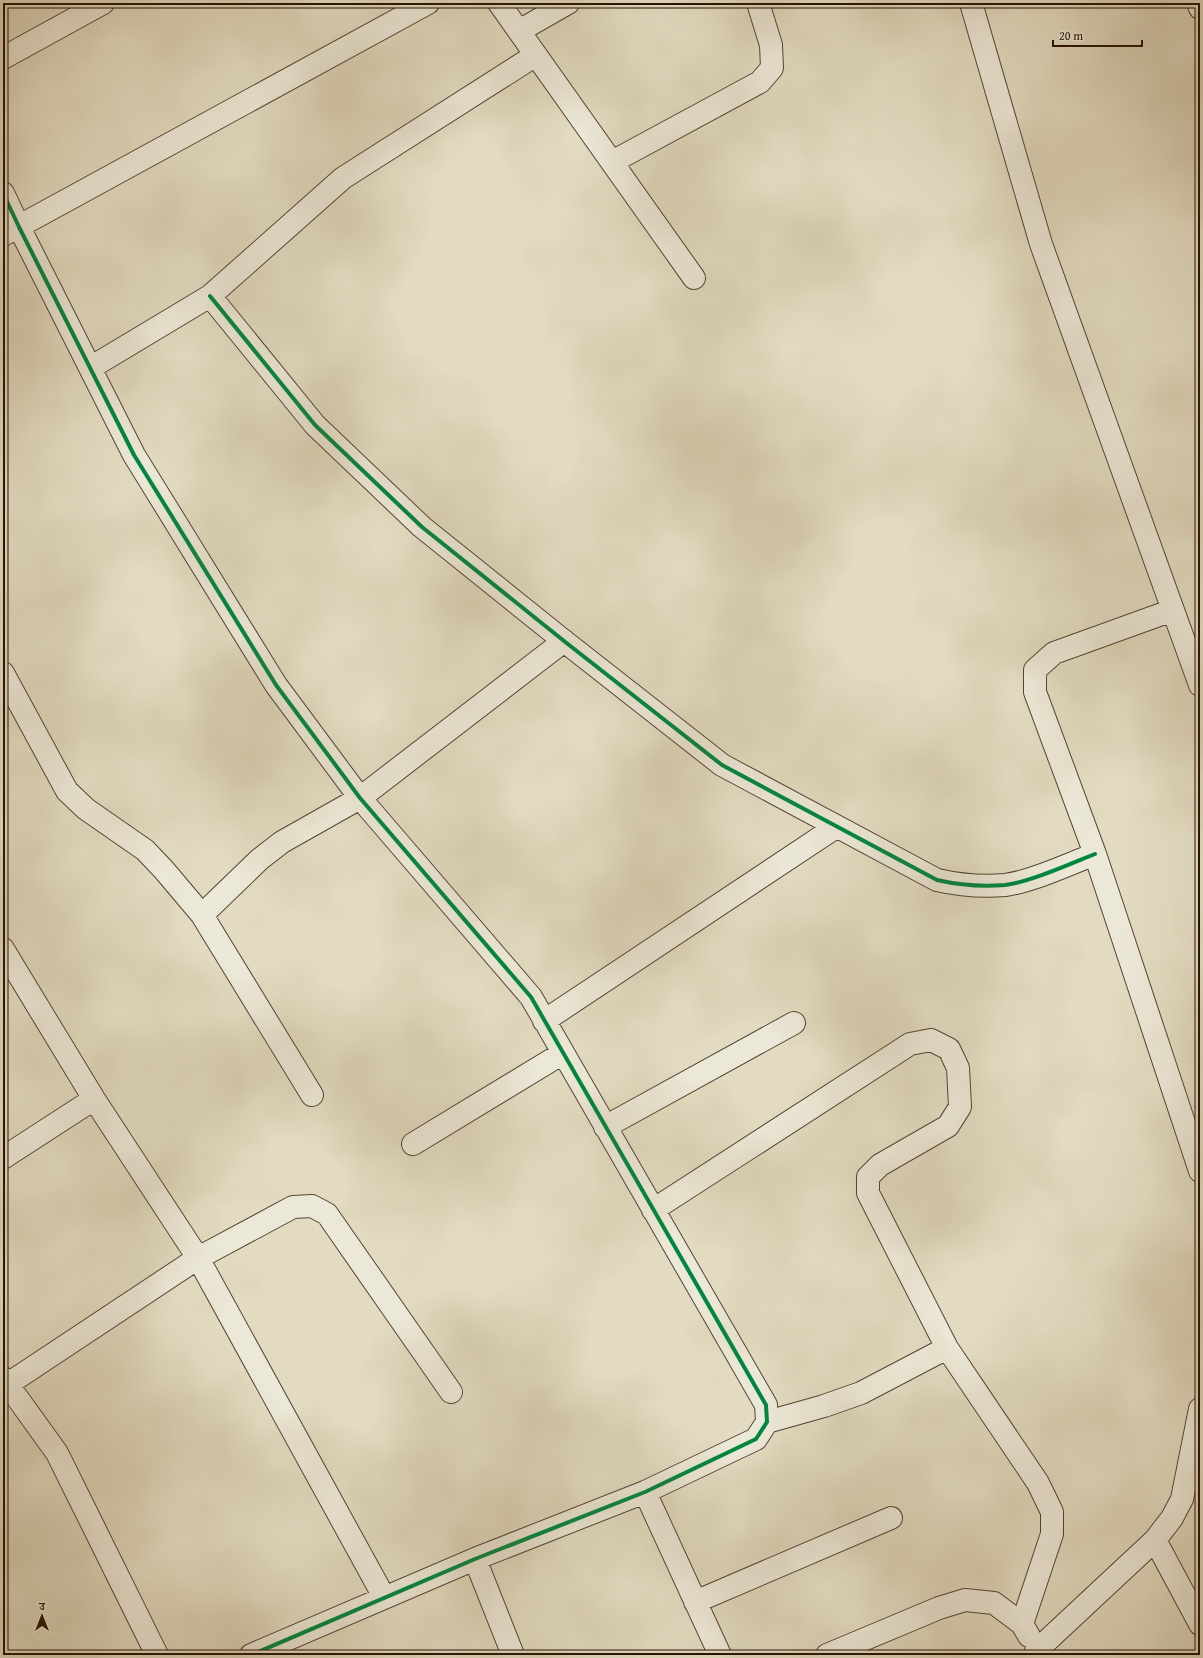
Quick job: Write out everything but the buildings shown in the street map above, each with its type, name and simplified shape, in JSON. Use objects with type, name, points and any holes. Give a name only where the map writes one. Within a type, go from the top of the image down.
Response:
[{"type":"street","points":[[3,58],[103,3]]},
{"type":"street","points":[[11,231],[428,3]]},
{"type":"street","points":[[499,3],[694,278]]},
{"type":"street","points":[[519,31],[568,3]]},
{"type":"street","points":[[612,162],[760,82],[772,68],[771,45],[758,3]]},
{"type":"street","points":[[971,3],[1041,244],[1200,685]]},
{"type":"street","points":[[1198,3],[1200,8]]},
{"type":"street","points":[[90,368],[210,296],[343,178],[536,55]]},
{"type":"street","points":[[3,193],[11,231],[90,368],[134,456],[276,684],[360,798],[531,997],[766,1405],[766,1422],[756,1439],[645,1492],[475,1559],[251,1655]]},
{"type":"street","points":[[210,296],[315,425],[422,527],[722,765],[937,880],[955,884],[1005,885],[1026,880],[1095,854]]},
{"type":"street","points":[[1173,610],[1054,653],[1034,670],[1034,692],[1095,854],[1200,1171]]},
{"type":"street","points":[[202,915],[260,859],[282,842],[360,798],[564,641]]},
{"type":"street","points":[[3,673],[67,791],[86,810],[145,850],[202,915],[312,1095]]},
{"type":"street","points":[[544,1021],[836,827]]},
{"type":"street","points":[[3,948],[94,1100],[198,1258],[384,1597]]},
{"type":"street","points":[[606,1127],[794,1023]]},
{"type":"street","points":[[653,1210],[910,1044],[931,1040],[949,1049],[958,1068],[960,1107],[948,1126],[880,1165],[868,1177],[868,1193],[947,1348],[1038,1483],[1052,1512],[1052,1534],[1022,1624]]},
{"type":"street","points":[[413,1144],[563,1053]]},
{"type":"street","points":[[3,1158],[94,1100]]},
{"type":"street","points":[[157,1655],[57,1453],[5,1381],[198,1258],[293,1207],[312,1206],[326,1214],[451,1392]]},
{"type":"street","points":[[766,1422],[824,1406],[861,1392],[947,1348]]},
{"type":"street","points":[[827,1655],[940,1608],[965,1600],[994,1603],[1022,1624],[1037,1653],[1155,1540],[1172,1518],[1182,1499],[1200,1409]]},
{"type":"street","points":[[645,1492],[720,1655]]},
{"type":"street","points":[[695,1602],[891,1518]]},
{"type":"street","points":[[1155,1540],[1200,1624]]},
{"type":"street","points":[[475,1559],[513,1655]]},
{"type":"cycle path","points":[[3,193],[134,455],[276,685],[360,798],[531,997],[766,1405],[767,1422],[756,1439],[645,1492],[475,1559],[251,1655]]},
{"type":"cycle path","points":[[210,296],[315,425],[422,527],[722,765],[937,880],[971,885],[1005,885],[1038,877],[1095,854]]}]
